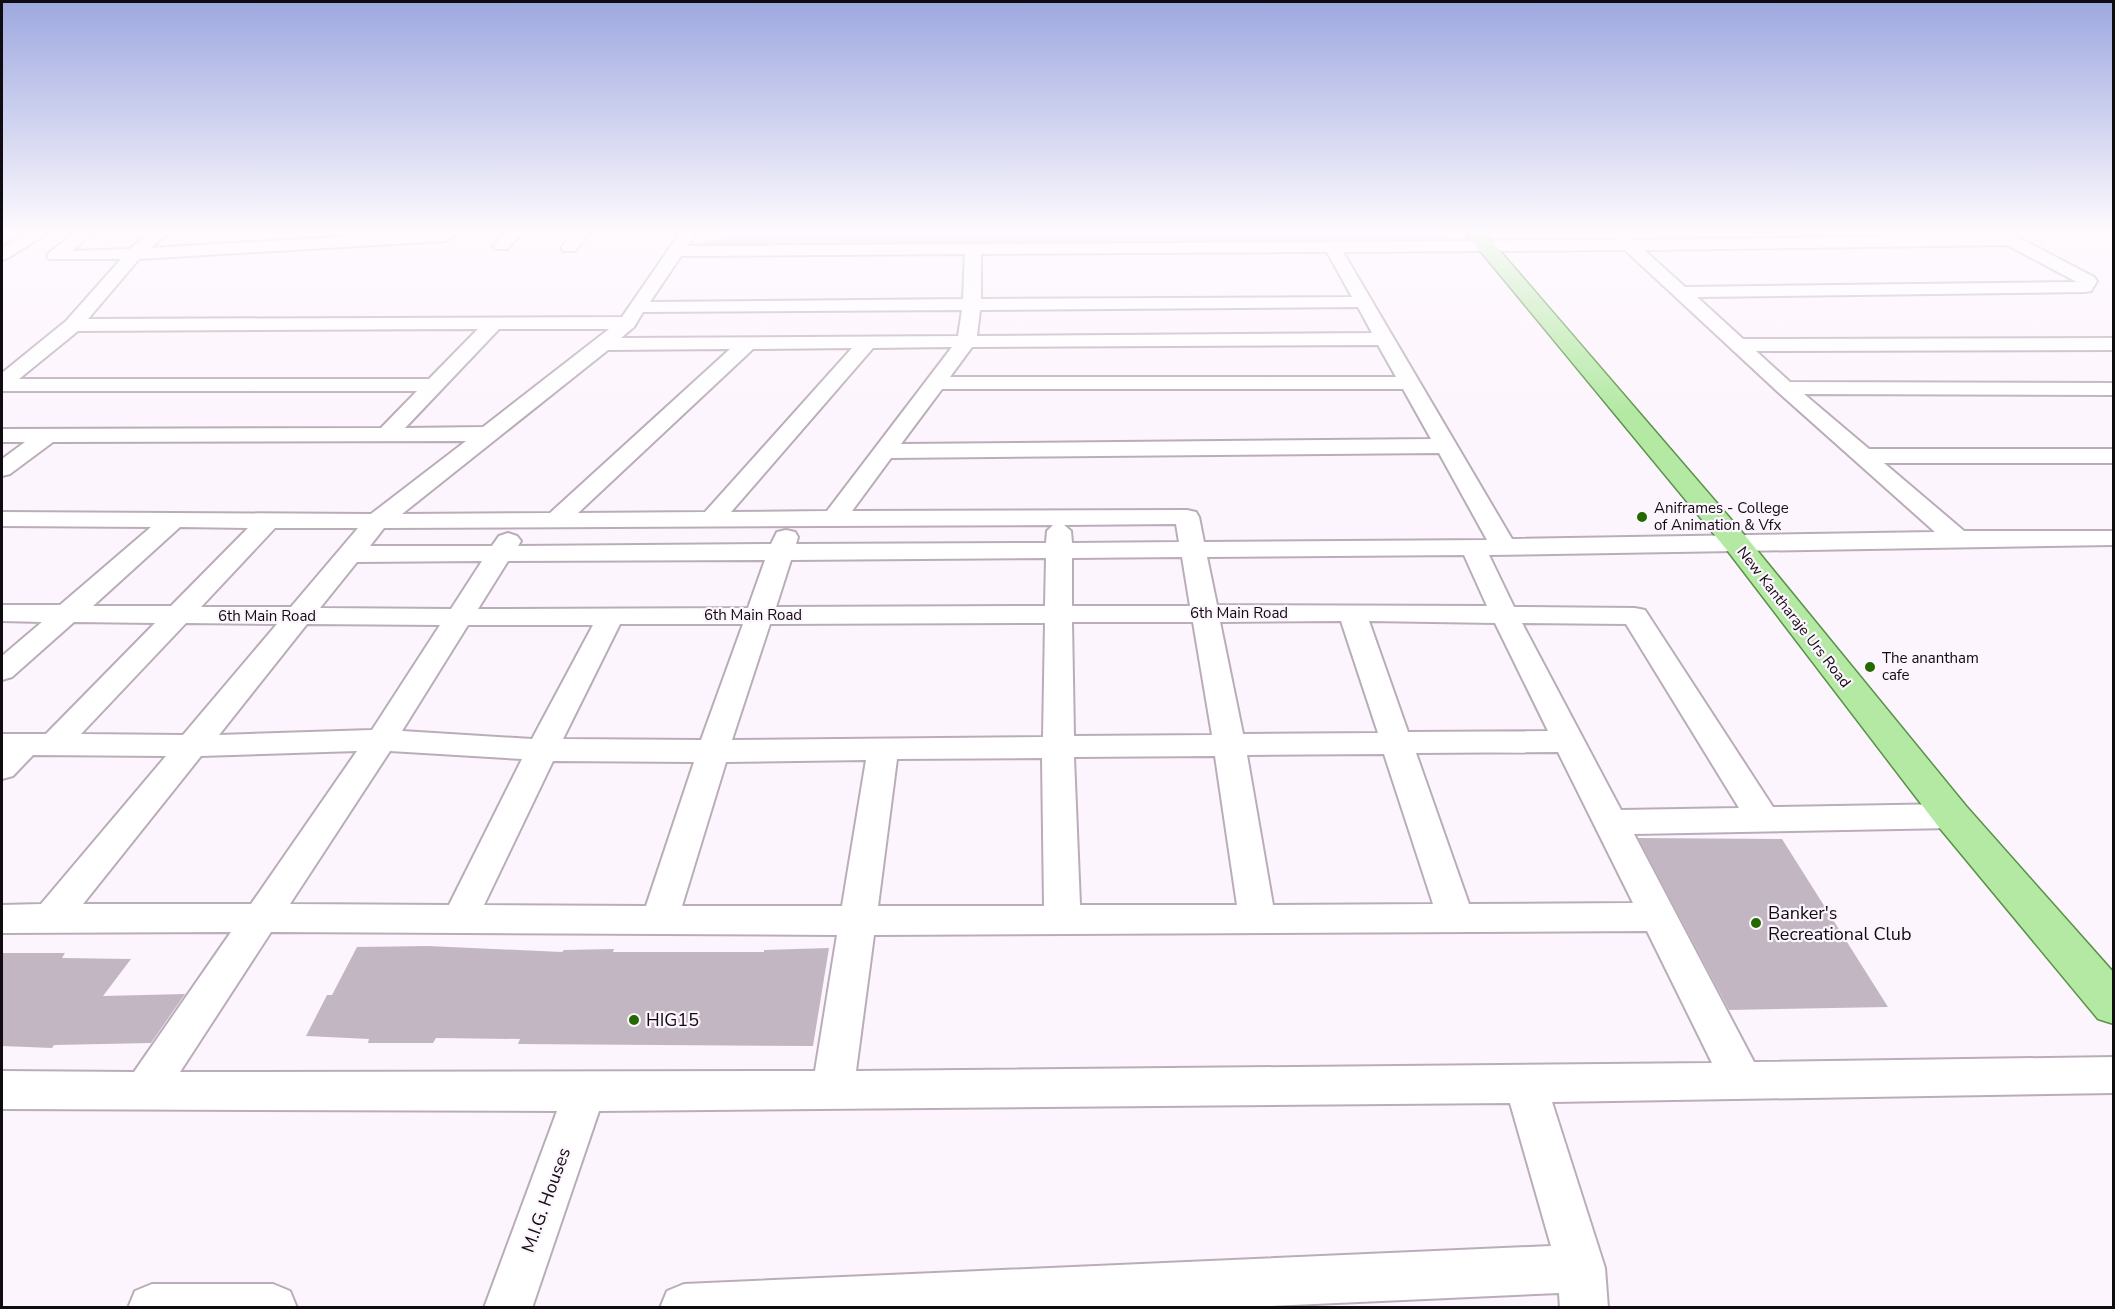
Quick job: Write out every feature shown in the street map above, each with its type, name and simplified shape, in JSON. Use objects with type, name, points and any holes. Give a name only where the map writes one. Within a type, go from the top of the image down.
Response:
[{"type":"main road","name":"New Kantharaje Urs Road","points":[[1523,291],[1737,544],[1952,816],[2114,1005]]},
{"type":"street","points":[[2,384],[74,325],[103,291]]},
{"type":"street","points":[[50,919],[377,521],[603,345],[632,315],[648,291]]},
{"type":"street","points":[[835,518],[968,341],[972,291]]},
{"type":"street","points":[[1358,291],[1446,446],[1488,547],[1504,614],[1743,1080]]},
{"type":"street","points":[[1680,292],[1752,291]]},
{"type":"street","points":[[1680,292],[1861,456],[1956,538]]},
{"type":"street","points":[[74,325],[494,323],[632,315],[972,304],[1365,302]]},
{"type":"street","points":[[386,435],[494,323]]},
{"type":"street","points":[[603,345],[1386,339]]},
{"type":"street","points":[[712,519],[868,342]]},
{"type":"street","points":[[556,520],[748,343]]},
{"type":"street","points":[[1737,345],[2114,344]]},
{"type":"street","points":[[937,383],[1411,383]]},
{"type":"street","points":[[2,384],[434,385]]},
{"type":"street","points":[[1785,388],[2114,389]]},
{"type":"street","points":[[2,436],[488,434]]},
{"type":"street","points":[[2,469],[48,436]]},
{"type":"street","points":[[886,451],[1446,446]]},
{"type":"street","points":[[1861,456],[2114,456]]},
{"type":"street","points":[[1060,517],[1057,614],[1062,920]]},
{"type":"street","points":[[7,524],[174,520],[1187,517],[1229,744],[1257,919]]},
{"type":"street","points":[[659,921],[712,751],[793,518]]},
{"type":"street","points":[[2,671],[64,613],[174,520]]},
{"type":"street","points":[[2,768],[178,615],[269,520]]},
{"type":"street","points":[[145,1090],[381,740],[458,617],[523,520]]},
{"type":"street","points":[[350,554],[1192,550],[1737,544],[1956,538],[2114,538]]},
{"type":"street","name":"6th Main Road","points":[[2,613],[458,617],[1204,613],[1635,616],[1764,820]]},
{"type":"street","points":[[1352,613],[1456,917]]},
{"type":"street","points":[[459,920],[611,616]]},
{"type":"street","points":[[27,744],[192,746],[381,740],[542,750],[712,751],[1569,741]]},
{"type":"street","points":[[833,1089],[883,749]]},
{"type":"street","points":[[1612,822],[1952,816]]},
{"type":"street","points":[[2,919],[858,921],[1660,917]]},
{"type":"street","points":[[2,1090],[585,1092],[1525,1084],[2114,1075]]},
{"type":"street","points":[[684,1308],[1582,1288],[1525,1084]]},
{"type":"street","name":"M.I.G. Houses","points":[[508,1308],[585,1092]]},
{"type":"street","points":[[152,1308],[273,1308]]},
{"type":"building","name":"Banker's Recreational Club","points":[[1638,838],[1782,839],[1888,1007],[1729,1010]]},
{"type":"building","points":[[428,946],[562,952],[564,950],[614,949],[613,952],[764,952],[764,950],[829,948],[813,1046],[518,1044],[520,1039],[436,1038],[433,1043],[368,1043],[369,1039],[306,1036],[327,995],[332,995],[357,947]]},
{"type":"building","points":[[2,953],[65,953],[62,958],[131,959],[103,996],[185,994],[151,1043],[54,1045],[52,1048],[2,1046]]},
{"type":"place","name":"Aniframes - College of Animation & Vfx","points":[[1642,517]]},
{"type":"place","name":"The anantham cafe","points":[[1870,667]]},
{"type":"place","name":"Banker's Recreational Club","points":[[1756,923]]},
{"type":"place","name":"HIG15","points":[[634,1020]]}]
